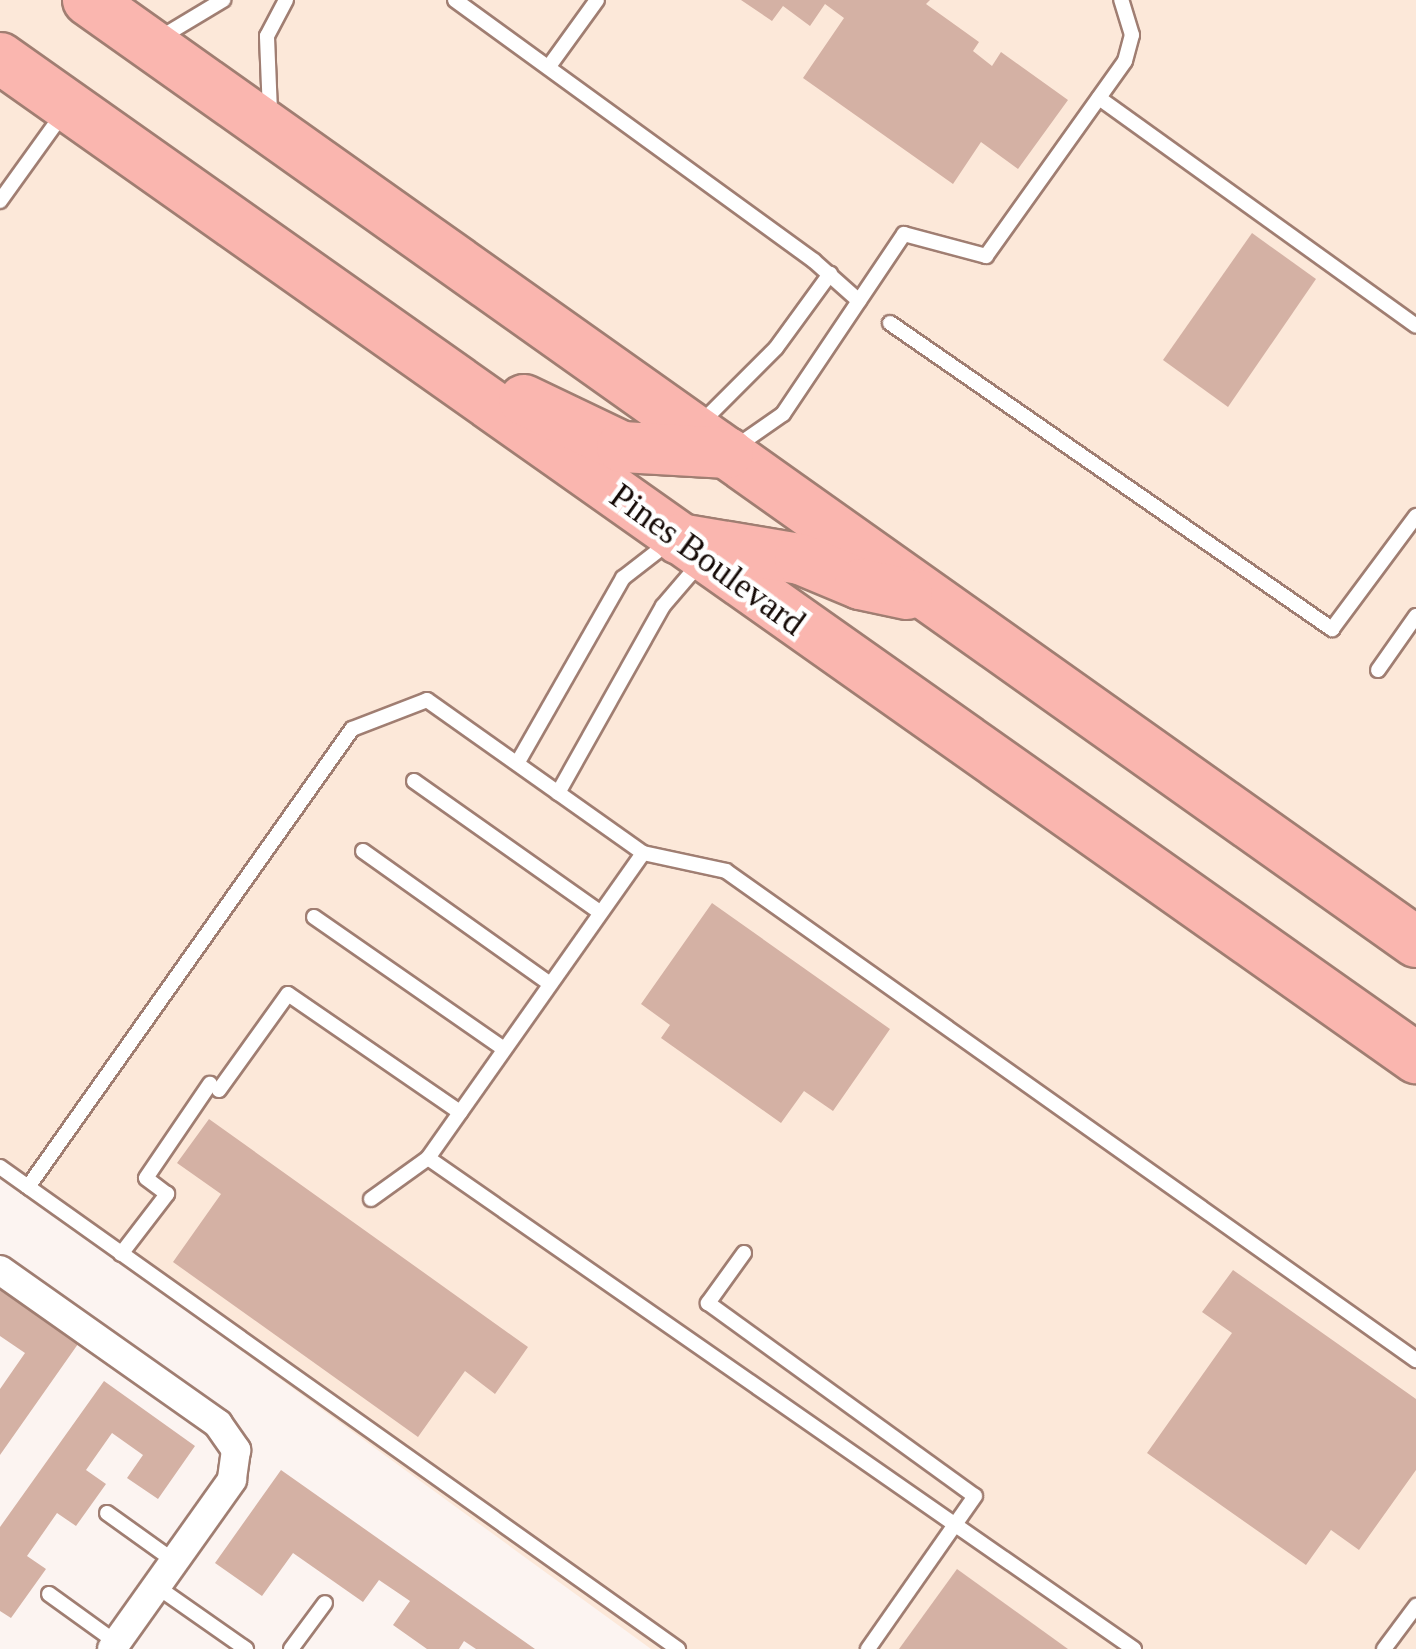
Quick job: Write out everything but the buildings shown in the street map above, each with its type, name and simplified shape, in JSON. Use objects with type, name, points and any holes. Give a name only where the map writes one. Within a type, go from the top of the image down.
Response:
[{"type":"highway","points":[[88,0],[1416,942]]},
{"type":"highway","name":"Pines Boulevard","points":[[0,58],[477,393],[688,549],[1416,1058]]},
{"type":"highway","points":[[477,393],[521,398],[622,447],[711,441]]},
{"type":"highway","points":[[688,549],[800,559],[860,584],[936,600]]},
{"type":"street","points":[[0,1270],[218,1424],[236,1450],[232,1480],[114,1646]]},
{"type":"lane","points":[[148,42],[223,0]]},
{"type":"lane","points":[[273,128],[267,36],[286,0]]},
{"type":"lane","points":[[455,0],[550,65],[830,274],[859,302]]},
{"type":"lane","points":[[550,65],[597,0]]},
{"type":"lane","points":[[711,441],[783,414],[904,234],[986,256],[1126,60],[1132,35],[1122,0]]},
{"type":"lane","points":[[1099,98],[1416,326]]},
{"type":"lane","points":[[0,201],[68,106]]},
{"type":"lane","points":[[711,441],[752,375],[830,274]]},
{"type":"lane","points":[[890,323],[1332,630],[1416,516]]},
{"type":"lane","points":[[518,762],[623,578],[688,549]]},
{"type":"lane","points":[[558,793],[664,606],[688,549]]},
{"type":"lane","points":[[1378,670],[1416,616]]},
{"type":"lane","points":[[28,1187],[352,729],[427,700],[642,853],[726,871],[1416,1360]]},
{"type":"lane","points":[[414,782],[600,912]]},
{"type":"lane","points":[[363,851],[550,984]]},
{"type":"lane","points":[[371,1199],[428,1158],[642,853]]},
{"type":"lane","points":[[314,917],[504,1049]]},
{"type":"lane","points":[[122,1254],[166,1194],[146,1178],[288,994],[460,1112]]},
{"type":"lane","points":[[428,1158],[1134,1649]]},
{"type":"lane","points":[[0,1167],[678,1649]]},
{"type":"lane","points":[[744,1253],[708,1303],[975,1496],[868,1649]]},
{"type":"lane","points":[[107,1513],[174,1562]]},
{"type":"lane","points":[[156,1586],[246,1649]]},
{"type":"lane","points":[[49,1594],[114,1646]]},
{"type":"lane","points":[[291,1649],[325,1603]]},
{"type":"lane","points":[[1384,1649],[1416,1606]]},
{"type":"shaded area","points":[[0,0],[1416,0],[1416,1649],[651,1649],[0,1175]]}]
